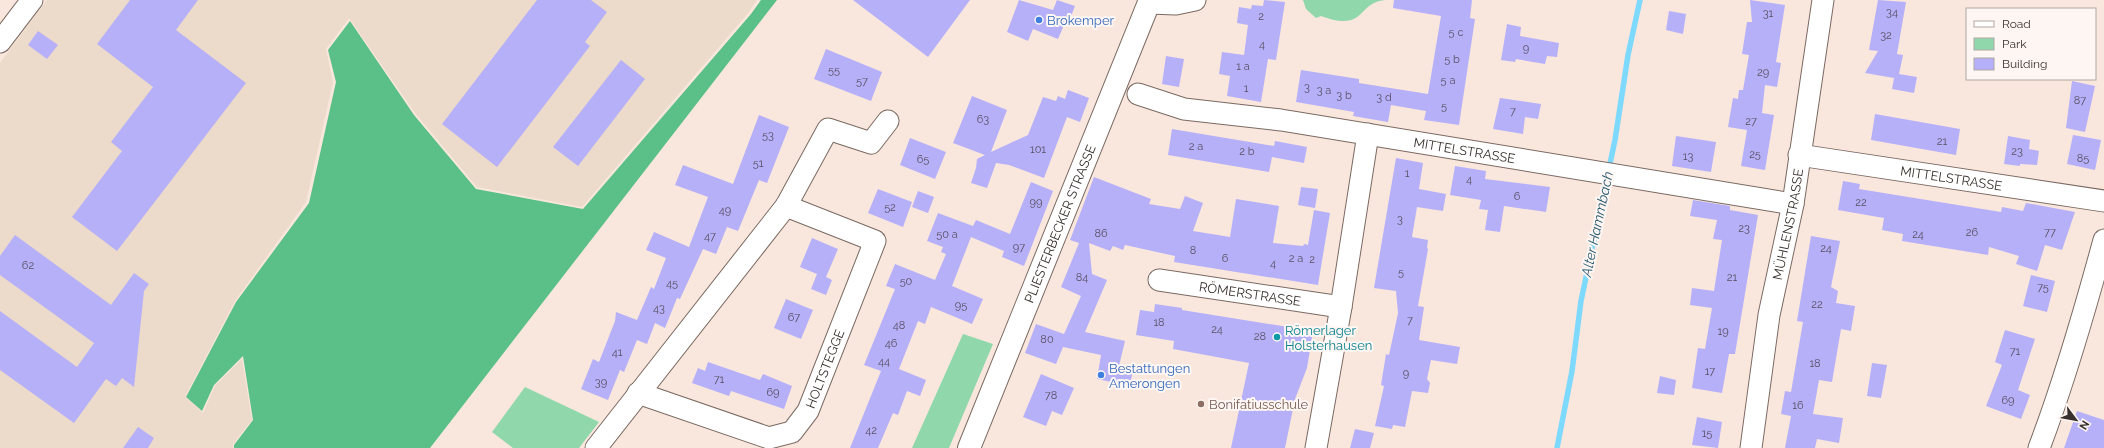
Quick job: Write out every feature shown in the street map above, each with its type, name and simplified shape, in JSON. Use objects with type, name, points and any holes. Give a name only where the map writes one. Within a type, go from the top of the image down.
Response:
[{"type":"main road","name":"PLIESTERBECKER STRASSE","points":[[969,448],[1150,1]]},
{"type":"street","points":[[0,42],[32,0]]},
{"type":"street","points":[[1150,1],[1176,4],[1195,0]]},
{"type":"street","name":"MÜHLENSTRASSE","points":[[1751,448],[1770,315],[1792,204],[1823,0]]},
{"type":"street","name":"MITTELSTRASSE","points":[[1138,94],[1184,109],[1281,120],[1792,204]]},
{"type":"street","points":[[596,448],[786,206],[828,129],[871,143],[888,121]]},
{"type":"street","points":[[1316,448],[1341,306],[1368,134]]},
{"type":"street","name":"MITTELSTRASSE","points":[[1800,155],[2104,201]]},
{"type":"street","name":"HOLTSTEGGE","points":[[638,393],[769,438],[792,432],[808,411],[875,241],[786,206]]},
{"type":"street","points":[[2040,448],[2072,357],[2104,240]]},
{"type":"street","name":"RÖMERSTRASSE","points":[[1159,280],[1341,306]]},
{"type":"shaded area","points":[[47,0],[757,0],[749,12],[582,207],[477,187],[415,113],[349,18],[326,49],[333,82],[306,202],[235,301],[185,397],[203,413],[215,386],[242,359],[252,420],[233,444],[233,448],[0,448],[0,63]]},
{"type":"green space","points":[[761,0],[777,0],[430,448],[234,448],[234,445],[253,420],[243,356],[214,385],[202,411],[186,397],[236,302],[309,203],[336,82],[328,50],[350,21],[414,115],[476,189],[583,209],[751,14]]},
{"type":"green space","points":[[1303,0],[1386,0],[1376,2],[1354,19],[1346,21],[1321,16],[1316,18],[1306,9]]},
{"type":"green space","points":[[963,334],[993,344],[949,448],[912,448]]},
{"type":"green space","points":[[525,387],[599,422],[579,448],[513,448],[492,432]]},
{"type":"building","points":[[130,0],[198,0],[176,30],[246,83],[117,251],[72,217],[122,151],[111,142],[153,87],[97,44]]},
{"type":"building","points":[[537,0],[591,0],[607,12],[585,42],[590,46],[497,167],[442,124]]},
{"type":"building","points":[[853,0],[970,0],[928,57]]},
{"type":"building","name":"Brokemper","points":[[1019,0],[1053,10],[1057,0],[1075,6],[1070,19],[1067,18],[1058,39],[1033,29],[1028,41],[1007,32]]},
{"type":"building","points":[[1264,0],[1285,2],[1276,60],[1268,59],[1261,102],[1227,96],[1230,76],[1219,74],[1222,52],[1244,55],[1248,25],[1237,23],[1239,7],[1251,9],[1252,5],[1263,6]]},
{"type":"building","points":[[1394,0],[1472,0],[1470,18],[1475,19],[1459,125],[1424,120],[1426,111],[1391,105],[1388,122],[1353,116],[1354,112],[1296,102],[1301,70],[1359,79],[1359,83],[1428,94],[1441,16],[1393,8]]},
{"type":"building","points":[[1750,0],[1785,5],[1776,62],[1781,63],[1777,87],[1765,85],[1762,113],[1774,115],[1765,170],[1741,166],[1747,130],[1728,127],[1733,98],[1738,99],[1739,90],[1743,90],[1749,55],[1742,54],[1747,22],[1752,22]]},
{"type":"building","points":[[1878,0],[1906,2],[1897,54],[1903,55],[1899,74],[1917,77],[1914,93],[1892,89],[1894,78],[1865,73],[1878,51],[1869,50]]},
{"type":"building","points":[[1669,11],[1686,14],[1683,34],[1666,30]]},
{"type":"building","points":[[1507,24],[1521,27],[1520,36],[1559,43],[1557,57],[1547,56],[1545,64],[1516,59],[1515,62],[1501,60]]},
{"type":"building","points":[[38,31],[58,45],[47,59],[28,45]]},
{"type":"building","points":[[826,49],[882,72],[871,101],[814,79]]},
{"type":"building","points":[[1166,56],[1184,59],[1179,87],[1162,84]]},
{"type":"building","points":[[621,60],[645,79],[578,166],[553,147]]},
{"type":"building","points":[[2072,81],[2095,86],[2085,132],[2066,128]]},
{"type":"building","points":[[1068,90],[1089,98],[1080,122],[1067,117],[1044,178],[1009,165],[996,163],[987,188],[971,183],[976,168],[977,159],[985,155],[953,143],[972,96],[1007,110],[991,152],[1028,135],[1043,97],[1056,101],[1058,96],[1065,99]]},
{"type":"building","points":[[1500,98],[1541,104],[1538,119],[1525,117],[1523,134],[1493,129]]},
{"type":"building","points":[[1875,114],[1960,129],[1956,155],[1871,140]]},
{"type":"building","points":[[759,115],[789,127],[767,183],[759,180],[738,231],[727,227],[716,254],[703,249],[680,299],[677,298],[665,328],[655,323],[647,344],[637,340],[624,372],[620,370],[608,400],[581,389],[593,359],[599,362],[615,321],[616,312],[637,320],[651,287],[654,289],[666,258],[646,250],[654,232],[689,247],[708,197],[675,185],[683,165],[733,184]]},
{"type":"building","points":[[1172,129],[1274,146],[1275,141],[1307,147],[1304,163],[1272,157],[1269,172],[1168,155]]},
{"type":"building","points":[[2073,135],[2101,140],[2095,170],[2067,164]]},
{"type":"building","points":[[1676,136],[1716,142],[1711,172],[1672,166]]},
{"type":"building","points":[[2008,136],[2030,140],[2029,149],[2039,151],[2037,165],[2020,164],[2020,166],[2004,164]]},
{"type":"building","points":[[910,138],[946,152],[935,179],[900,165]]},
{"type":"building","points":[[1396,158],[1423,163],[1419,189],[1446,194],[1443,211],[1417,207],[1412,237],[1428,240],[1428,249],[1418,306],[1424,307],[1419,340],[1460,347],[1457,364],[1431,360],[1427,379],[1430,383],[1428,393],[1412,391],[1405,427],[1393,425],[1392,429],[1375,426],[1384,386],[1381,385],[1386,354],[1389,355],[1398,313],[1396,291],[1374,288]]},
{"type":"building","points":[[1455,166],[1486,171],[1485,179],[1550,187],[1546,212],[1504,206],[1500,232],[1485,230],[1488,210],[1479,209],[1481,200],[1450,195]]},
{"type":"building","points":[[1094,177],[1151,199],[1149,204],[1180,209],[1185,196],[1203,203],[1193,231],[1230,237],[1236,199],[1279,206],[1273,243],[1303,246],[1304,244],[1308,245],[1314,210],[1330,213],[1318,285],[1174,262],[1175,256],[1125,245],[1123,250],[1113,246],[1110,251],[1089,243],[1092,274],[1107,280],[1085,332],[1125,341],[1119,366],[1133,369],[1130,386],[1097,379],[1101,355],[1063,347],[1056,364],[1025,353],[1036,324],[1064,334],[1081,296],[1061,287],[1079,243],[1070,240]]},
{"type":"building","points":[[1843,181],[1860,184],[1859,189],[2001,212],[2002,207],[2023,211],[2026,203],[2075,212],[2062,250],[2045,245],[2037,271],[2016,264],[2019,256],[1989,247],[1988,255],[1902,241],[1903,234],[1882,230],[1884,218],[1838,210]]},
{"type":"building","points":[[1031,182],[1053,191],[1024,266],[1002,257],[1004,251],[971,237],[952,286],[983,299],[972,324],[931,307],[925,324],[918,321],[899,369],[926,380],[920,396],[907,391],[898,415],[893,413],[878,448],[850,448],[881,371],[864,365],[895,289],[886,286],[895,264],[935,280],[946,254],[941,252],[943,247],[927,241],[938,213],[973,226],[976,220],[1010,234]]},
{"type":"building","points":[[1301,187],[1318,189],[1315,208],[1298,205]]},
{"type":"building","points":[[878,189],[912,202],[903,227],[868,213]]},
{"type":"building","points":[[918,191],[934,197],[928,213],[912,207]]},
{"type":"building","points":[[1693,200],[1730,206],[1730,210],[1758,215],[1735,354],[1729,354],[1722,393],[1692,388],[1698,348],[1705,349],[1712,308],[1690,305],[1692,288],[1714,291],[1722,240],[1713,239],[1717,220],[1690,216]]},
{"type":"building","points":[[15,235],[111,305],[134,273],[149,284],[144,291],[134,387],[122,378],[116,386],[106,379],[74,423],[0,370],[0,311],[77,367],[94,343],[0,275],[0,256]]},
{"type":"building","points":[[1811,236],[1840,241],[1831,287],[1838,291],[1836,303],[1855,306],[1851,331],[1841,329],[1832,382],[1819,380],[1813,414],[1843,418],[1839,443],[1817,439],[1815,448],[1785,448],[1791,416],[1781,414],[1785,391],[1791,392],[1803,322],[1797,321]]},
{"type":"building","points":[[812,238],[838,249],[826,277],[832,280],[826,295],[811,289],[817,274],[800,267]]},
{"type":"building","points":[[2031,275],[2055,281],[2047,312],[2023,306]]},
{"type":"building","points":[[786,299],[813,310],[801,339],[774,328]]},
{"type":"building","points":[[1155,304],[1182,308],[1182,310],[1313,331],[1307,368],[1295,399],[1285,448],[1231,448],[1249,363],[1173,349],[1174,341],[1136,335],[1140,310],[1154,312]]},
{"type":"building","points":[[2005,330],[2035,339],[2018,390],[2030,395],[2021,419],[1986,406],[2002,365],[1995,362]]},
{"type":"building","points":[[708,362],[760,380],[763,374],[792,386],[784,409],[731,391],[729,396],[692,383],[698,368],[705,371]]},
{"type":"building","points":[[1872,363],[1887,365],[1881,398],[1867,396]]},
{"type":"building","points":[[1041,374],[1074,388],[1062,415],[1052,411],[1046,426],[1023,417]]},
{"type":"building","points":[[1660,376],[1676,380],[1674,395],[1657,393]]},
{"type":"building","points":[[2077,411],[2104,420],[2104,448],[2064,448]]},
{"type":"building","points":[[1697,417],[1722,422],[1718,448],[1692,445]]},
{"type":"building","points":[[138,427],[154,438],[148,448],[123,448]]},
{"type":"building","points":[[1355,429],[1374,433],[1370,448],[1350,448]]},
{"type":"waterway","name":"Alter Hammbach","points":[[1557,448],[1572,371],[1581,301],[1615,140],[1628,55],[1640,0]]},
{"type":"place","name":"Brokemper","points":[[1039,20]]},
{"type":"place","name":"Römerlager Holsterhausen","points":[[1277,337]]},
{"type":"place","name":"Bestattungen Amerongen","points":[[1101,375]]},
{"type":"place","name":"Bonifatiusschule","points":[[1201,404]]}]
